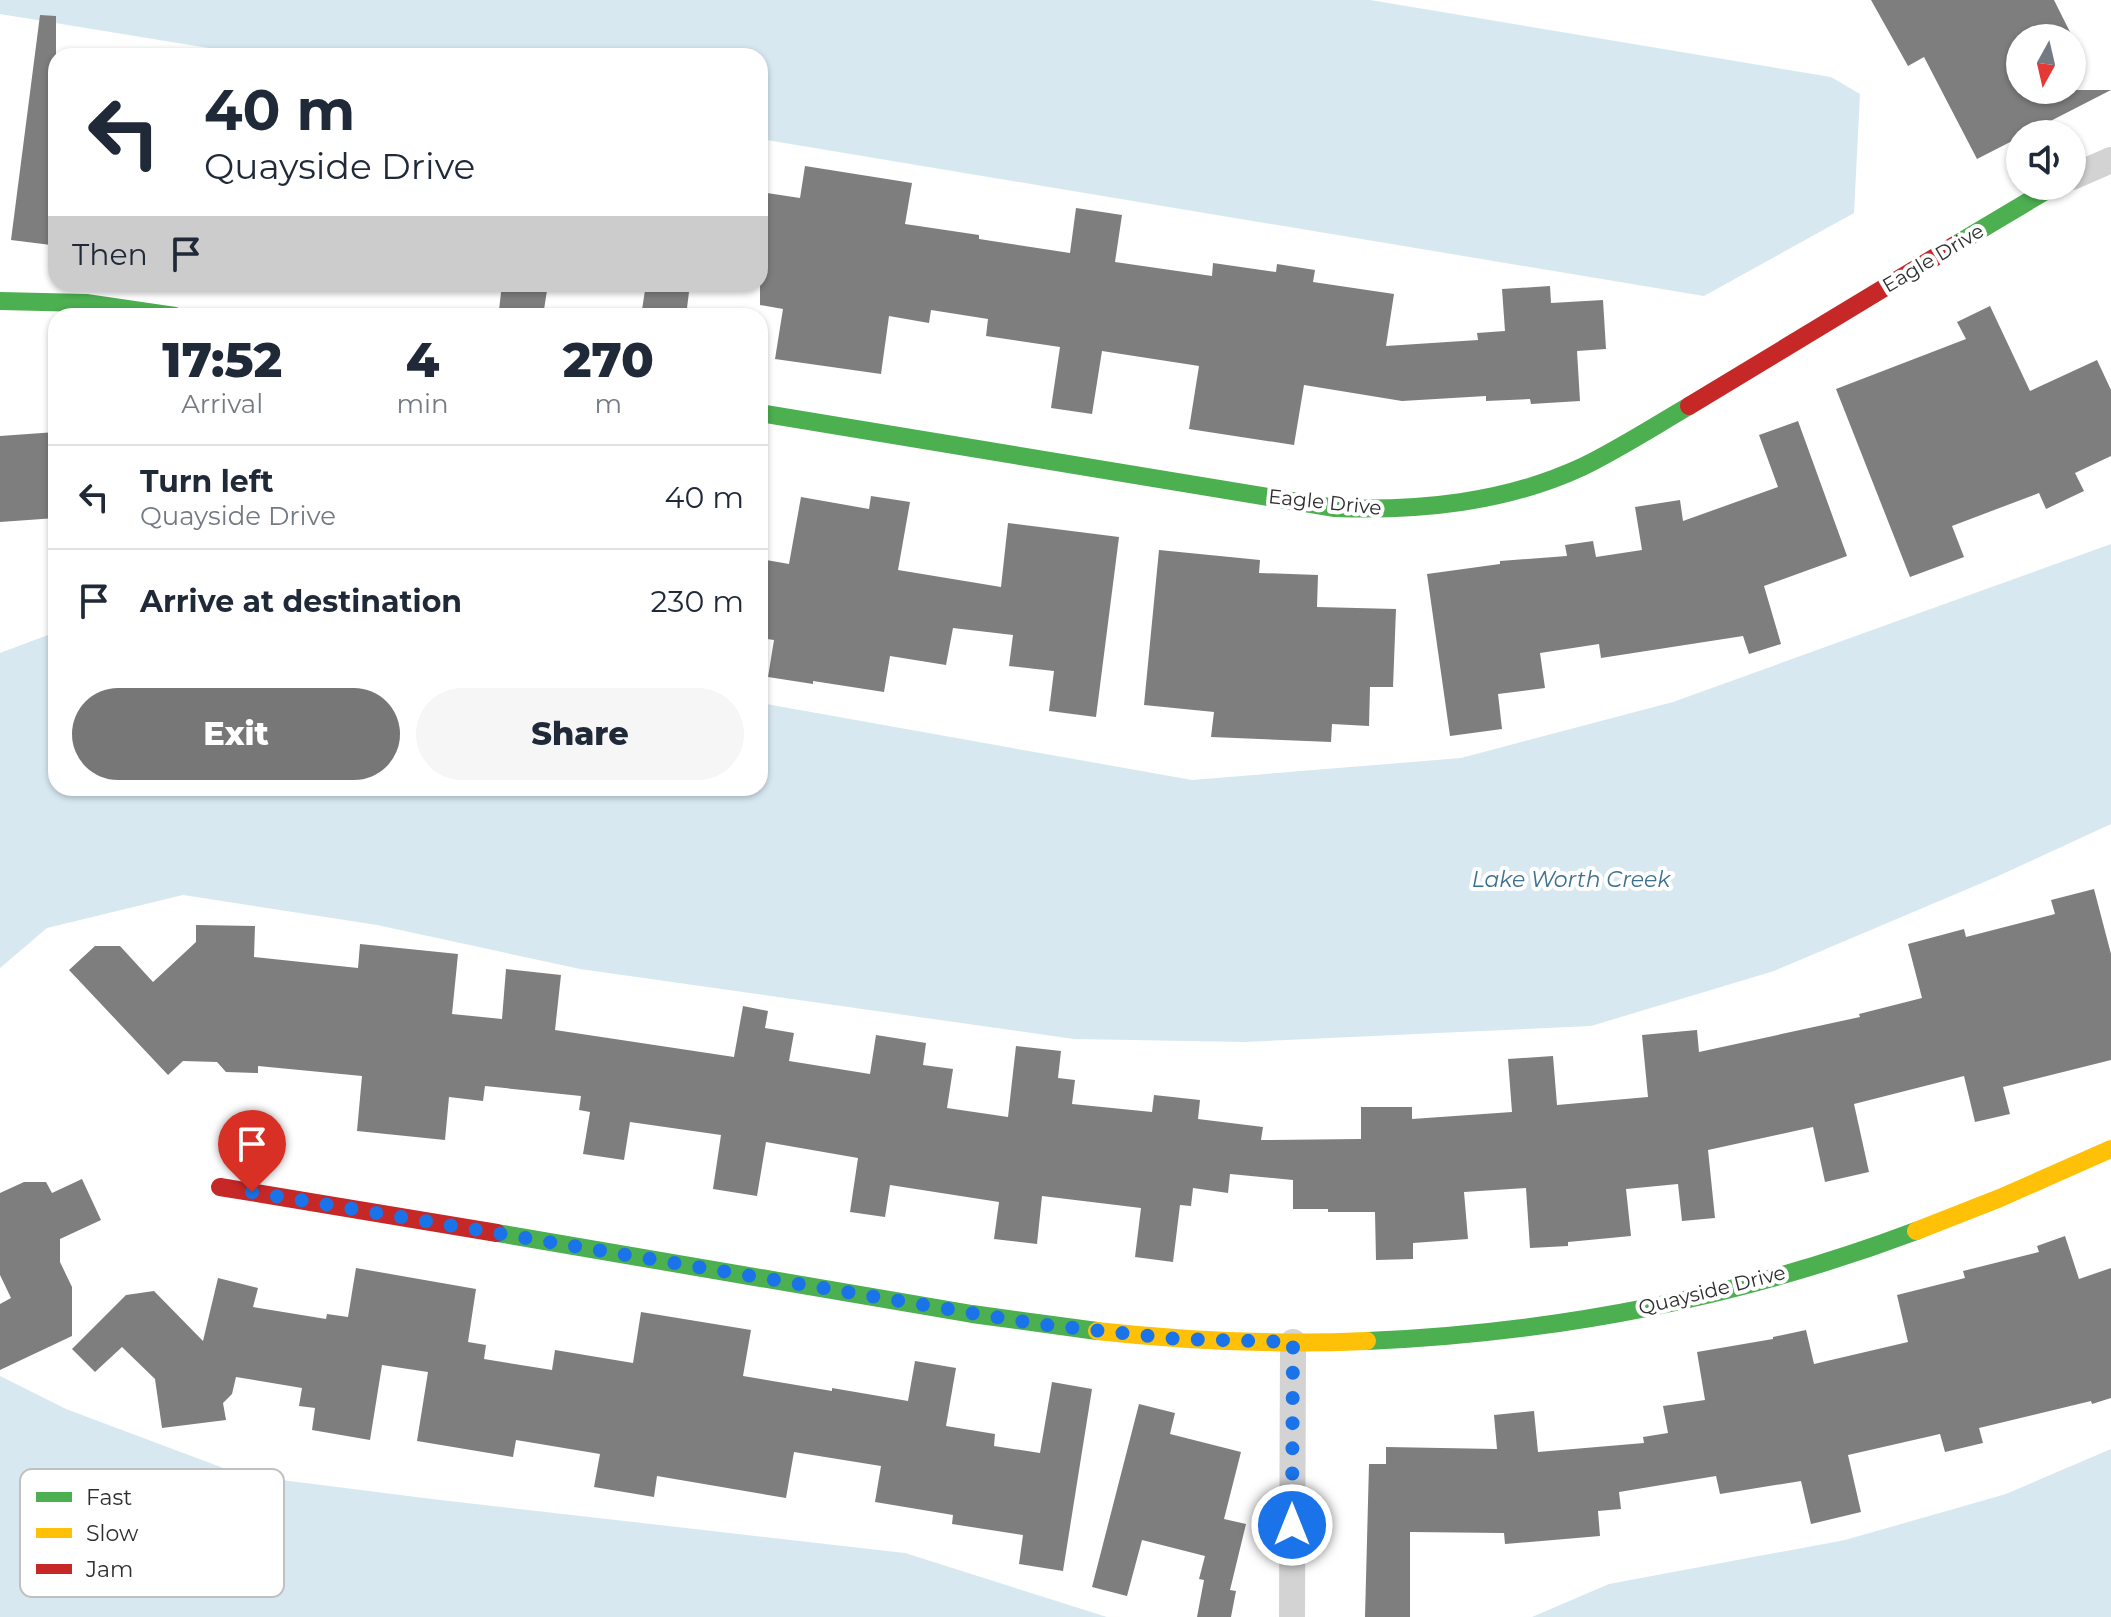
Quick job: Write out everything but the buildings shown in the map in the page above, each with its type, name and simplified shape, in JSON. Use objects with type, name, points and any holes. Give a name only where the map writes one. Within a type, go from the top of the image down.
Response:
[{"type":"street","points":[[2086,171],[2111,160]]},
{"type":"street","name":"Eagle Drive","points":[[768,414],[1335,508],[1422,509],[1465,503],[1569,473],[1628,442],[2031,200]]},
{"type":"street","points":[[0,301],[86,303],[120,308]]},
{"type":"street","name":"Quayside Drive","points":[[220,1187],[1037,1324],[1178,1339],[1293,1342],[1406,1339],[1518,1328],[1630,1310],[1741,1286],[1850,1254],[1930,1226],[2111,1149]]},
{"type":"street","points":[[1292,1617],[1293,1342]]},
{"type":"water","points":[[0,0],[1370,0],[1831,77],[1860,94],[1854,213],[1704,296],[768,140],[768,48],[208,48],[0,14]]},
{"type":"water","name":"Lake Worth Creek","points":[[2111,544],[2111,824],[1996,877],[1774,971],[1591,1026],[1244,1042],[1074,1039],[580,969],[377,925],[183,895],[47,928],[0,968],[0,653],[48,635],[48,796],[768,796],[768,704],[1192,780],[1461,758],[1673,702]]},
{"type":"water","points":[[0,1376],[66,1409],[226,1469],[20,1469],[20,1597],[284,1597],[284,1480],[905,1553],[1107,1617],[0,1617]]},
{"type":"water","points":[[2111,1449],[2111,1617],[1532,1617],[1609,1584],[1845,1540],[2006,1494]]},
{"type":"traffic: fast","points":[[1955,245],[2031,200]]},
{"type":"traffic: fast","points":[[0,301],[86,303],[120,308]]},
{"type":"traffic: fast","points":[[768,414],[1335,508],[1367,509],[1430,506],[1492,497],[1522,489],[1582,467],[1689,406]]},
{"type":"traffic: fast","points":[[1367,1341],[1507,1330],[1646,1308],[1783,1275],[1916,1231]]},
{"type":"traffic: fast","points":[[497,1233],[972,1314],[1097,1331]]},
{"type":"traffic: slow","points":[[1916,1231],[2111,1149]]},
{"type":"traffic: slow","points":[[1097,1331],[1232,1341],[1367,1341]]},
{"type":"traffic: jam","points":[[1689,406],[1955,245]]},
{"type":"traffic: jam","points":[[220,1187],[497,1233]]},
{"type":"route","points":[[252,1192],[1037,1324],[1178,1339],[1293,1342],[1292,1525]]}]
